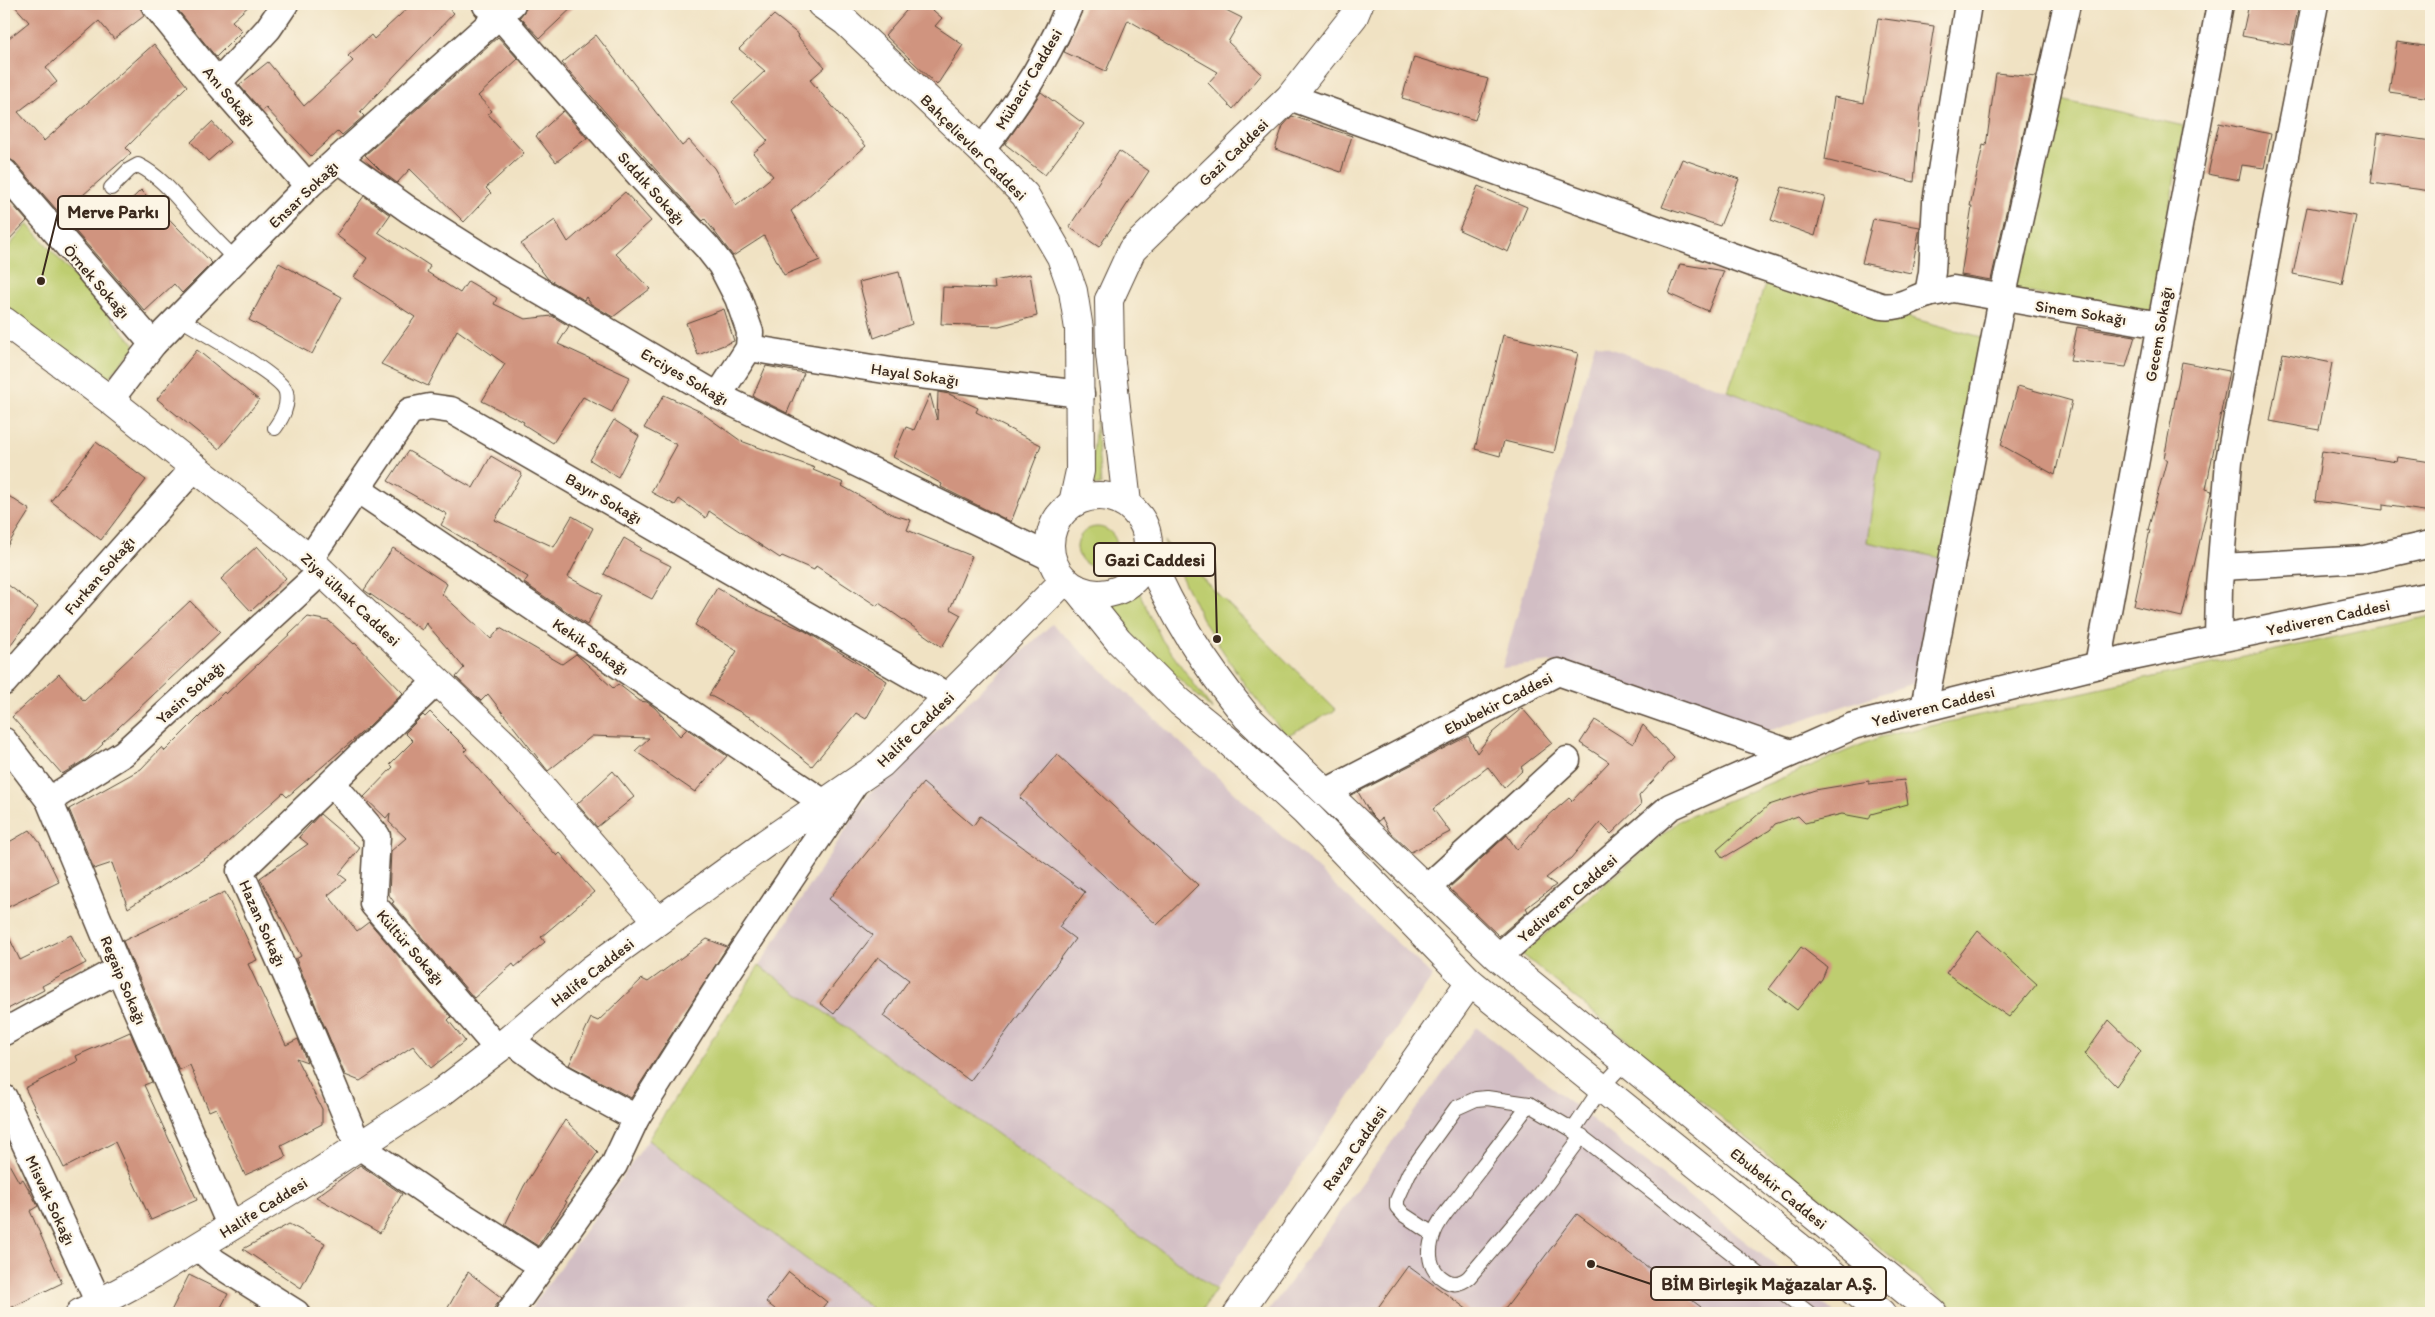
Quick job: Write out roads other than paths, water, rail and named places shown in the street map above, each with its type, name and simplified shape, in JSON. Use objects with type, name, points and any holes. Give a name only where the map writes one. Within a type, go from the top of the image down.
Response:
[{"type":"main road","name":"Bahçelievler Caddesi","points":[[820,4],[846,22],[982,150],[1025,195],[1061,257],[1074,290],[1079,329],[1081,394],[1080,471],[1073,503]]},
{"type":"main road","name":"Gazi Caddesi","points":[[1081,394],[1109,300],[1132,250],[1290,97],[1354,16],[1359,4]]},
{"type":"main road","points":[[1109,300],[1110,354],[1127,504]]},
{"type":"main road","name":"Ziya ülhak Caddesi","points":[[4,321],[110,400],[315,566],[506,746],[658,921]]},
{"type":"main road","points":[[1095,495],[1112,496],[1127,504],[1140,515],[1147,531],[1149,547],[1145,564],[1135,578],[1123,588],[1108,593],[1092,594],[1065,575],[1051,536],[1056,521],[1065,509],[1073,503],[1095,495]]},
{"type":"main road","name":"Ebubekir Caddesi","points":[[1147,554],[1166,599],[1189,639],[1217,680],[1247,717],[1498,958],[1933,1313]]},
{"type":"main road","name":"Halife Caddesi","points":[[90,1308],[198,1247],[306,1181],[358,1145],[442,1092],[504,1044],[592,969],[856,781],[896,750],[1065,575]]},
{"type":"main road","name":"Ebubekir Caddesi","points":[[1065,575],[1118,640],[1180,702],[1226,740],[1305,812],[1470,982],[1881,1313]]},
{"type":"main road","name":"Ebubekir Caddesi","points":[[1305,812],[1326,792]]},
{"type":"main road","points":[[1470,982],[1498,958]]},
{"type":"main road","name":"Ravza Caddesi","points":[[1238,1313],[1470,982]]},
{"type":"street","name":"Anı Sokağı","points":[[154,4],[218,83],[308,186]]},
{"type":"street","points":[[218,83],[268,29],[285,4]]},
{"type":"street","name":"Mübacir Caddesi","points":[[982,150],[1006,120],[1058,32],[1070,4]]},
{"type":"street","points":[[1928,294],[1932,272],[1936,202],[1968,4]]},
{"type":"street","points":[[1924,708],[2002,299],[2068,4]]},
{"type":"street","name":"Gecem Sokağı","points":[[2098,665],[2220,4]]},
{"type":"street","points":[[2218,639],[2229,461],[2276,201],[2315,4]]},
{"type":"street","name":"Ensar Sokağı","points":[[110,400],[153,344],[308,186],[498,7]]},
{"type":"street","name":"Sıddık Sokağı","points":[[498,7],[643,179],[707,247],[721,265],[738,298],[750,332],[749,348]]},
{"type":"street","name":"Sinem Sokağı","points":[[1290,97],[1750,263],[1881,306],[1891,307],[1907,304],[1928,294],[1953,289],[2160,325]]},
{"type":"street","name":"Erciyes Sokağı","points":[[338,159],[409,210],[507,272],[718,396],[1065,575]]},
{"type":"street","name":"Örnek Sokağı","points":[[4,172],[153,344]]},
{"type":"street","points":[[718,396],[749,348]]},
{"type":"street","name":"Hayal Sokağı","points":[[749,348],[903,373],[1081,394]]},
{"type":"street","name":"Bayır Sokağı","points":[[315,566],[357,489],[410,412],[430,406],[451,410],[949,697]]},
{"type":"street","name":"Furkan Sokağı","points":[[4,682],[195,467]]},
{"type":"street","name":"Kekik Sokağı","points":[[357,489],[824,803]]},
{"type":"street","points":[[2221,567],[2365,560],[2431,544]]},
{"type":"street","name":"Yasin Sokağı","points":[[49,800],[124,753],[315,566]]},
{"type":"street","name":"Yediveren Caddesi","points":[[1498,958],[1670,807],[1853,726],[2098,665],[2431,595]]},
{"type":"street","name":"Ebubekir Caddesi","points":[[1326,792],[1558,672],[1791,753]]},
{"type":"street","name":"Hazan Sokağı","points":[[358,1145],[303,1013],[240,871],[333,784],[437,681]]},
{"type":"street","name":"Regaip Sokağı","points":[[4,741],[49,800],[119,969],[231,1227]]},
{"type":"street","points":[[1427,888],[1568,760]]},
{"type":"street","points":[[509,1313],[614,1165],[636,1118],[728,972],[856,781]]},
{"type":"street","name":"Kültür Sokağı","points":[[333,784],[377,836],[373,904],[504,1044],[636,1118]]},
{"type":"street","points":[[4,1032],[119,969]]},
{"type":"street","name":"Misvak Sokağı","points":[[4,1098],[90,1308]]},
{"type":"street","points":[[358,1145],[435,1198],[542,1266]]},
{"type":"street","points":[[198,1247],[215,1262],[296,1313]]},
{"type":"lane","points":[[111,188],[129,170],[138,165],[146,169],[178,197],[196,220],[236,260]]},
{"type":"lane","points":[[179,318],[263,369],[281,385],[286,392],[286,407],[275,428]]},
{"type":"lane","points":[[1529,1104],[1459,1196],[1433,1234],[1430,1250],[1432,1267],[1444,1280],[1450,1283],[1461,1283],[1469,1277],[1537,1198],[1578,1133],[1601,1088],[1625,1062]]},
{"type":"lane","points":[[1433,1234],[1413,1222],[1397,1207],[1402,1186],[1429,1144],[1456,1108],[1465,1103],[1487,1098],[1529,1104],[1578,1133],[1809,1313]]},
{"type":"place","name":"Merve Parkı","points":[[41,281]]},
{"type":"place","name":"Gazi Caddesi","points":[[1217,639]]},
{"type":"place","name":"BİM Birleşik Mağazalar A.Ş.","points":[[1591,1264]]}]
